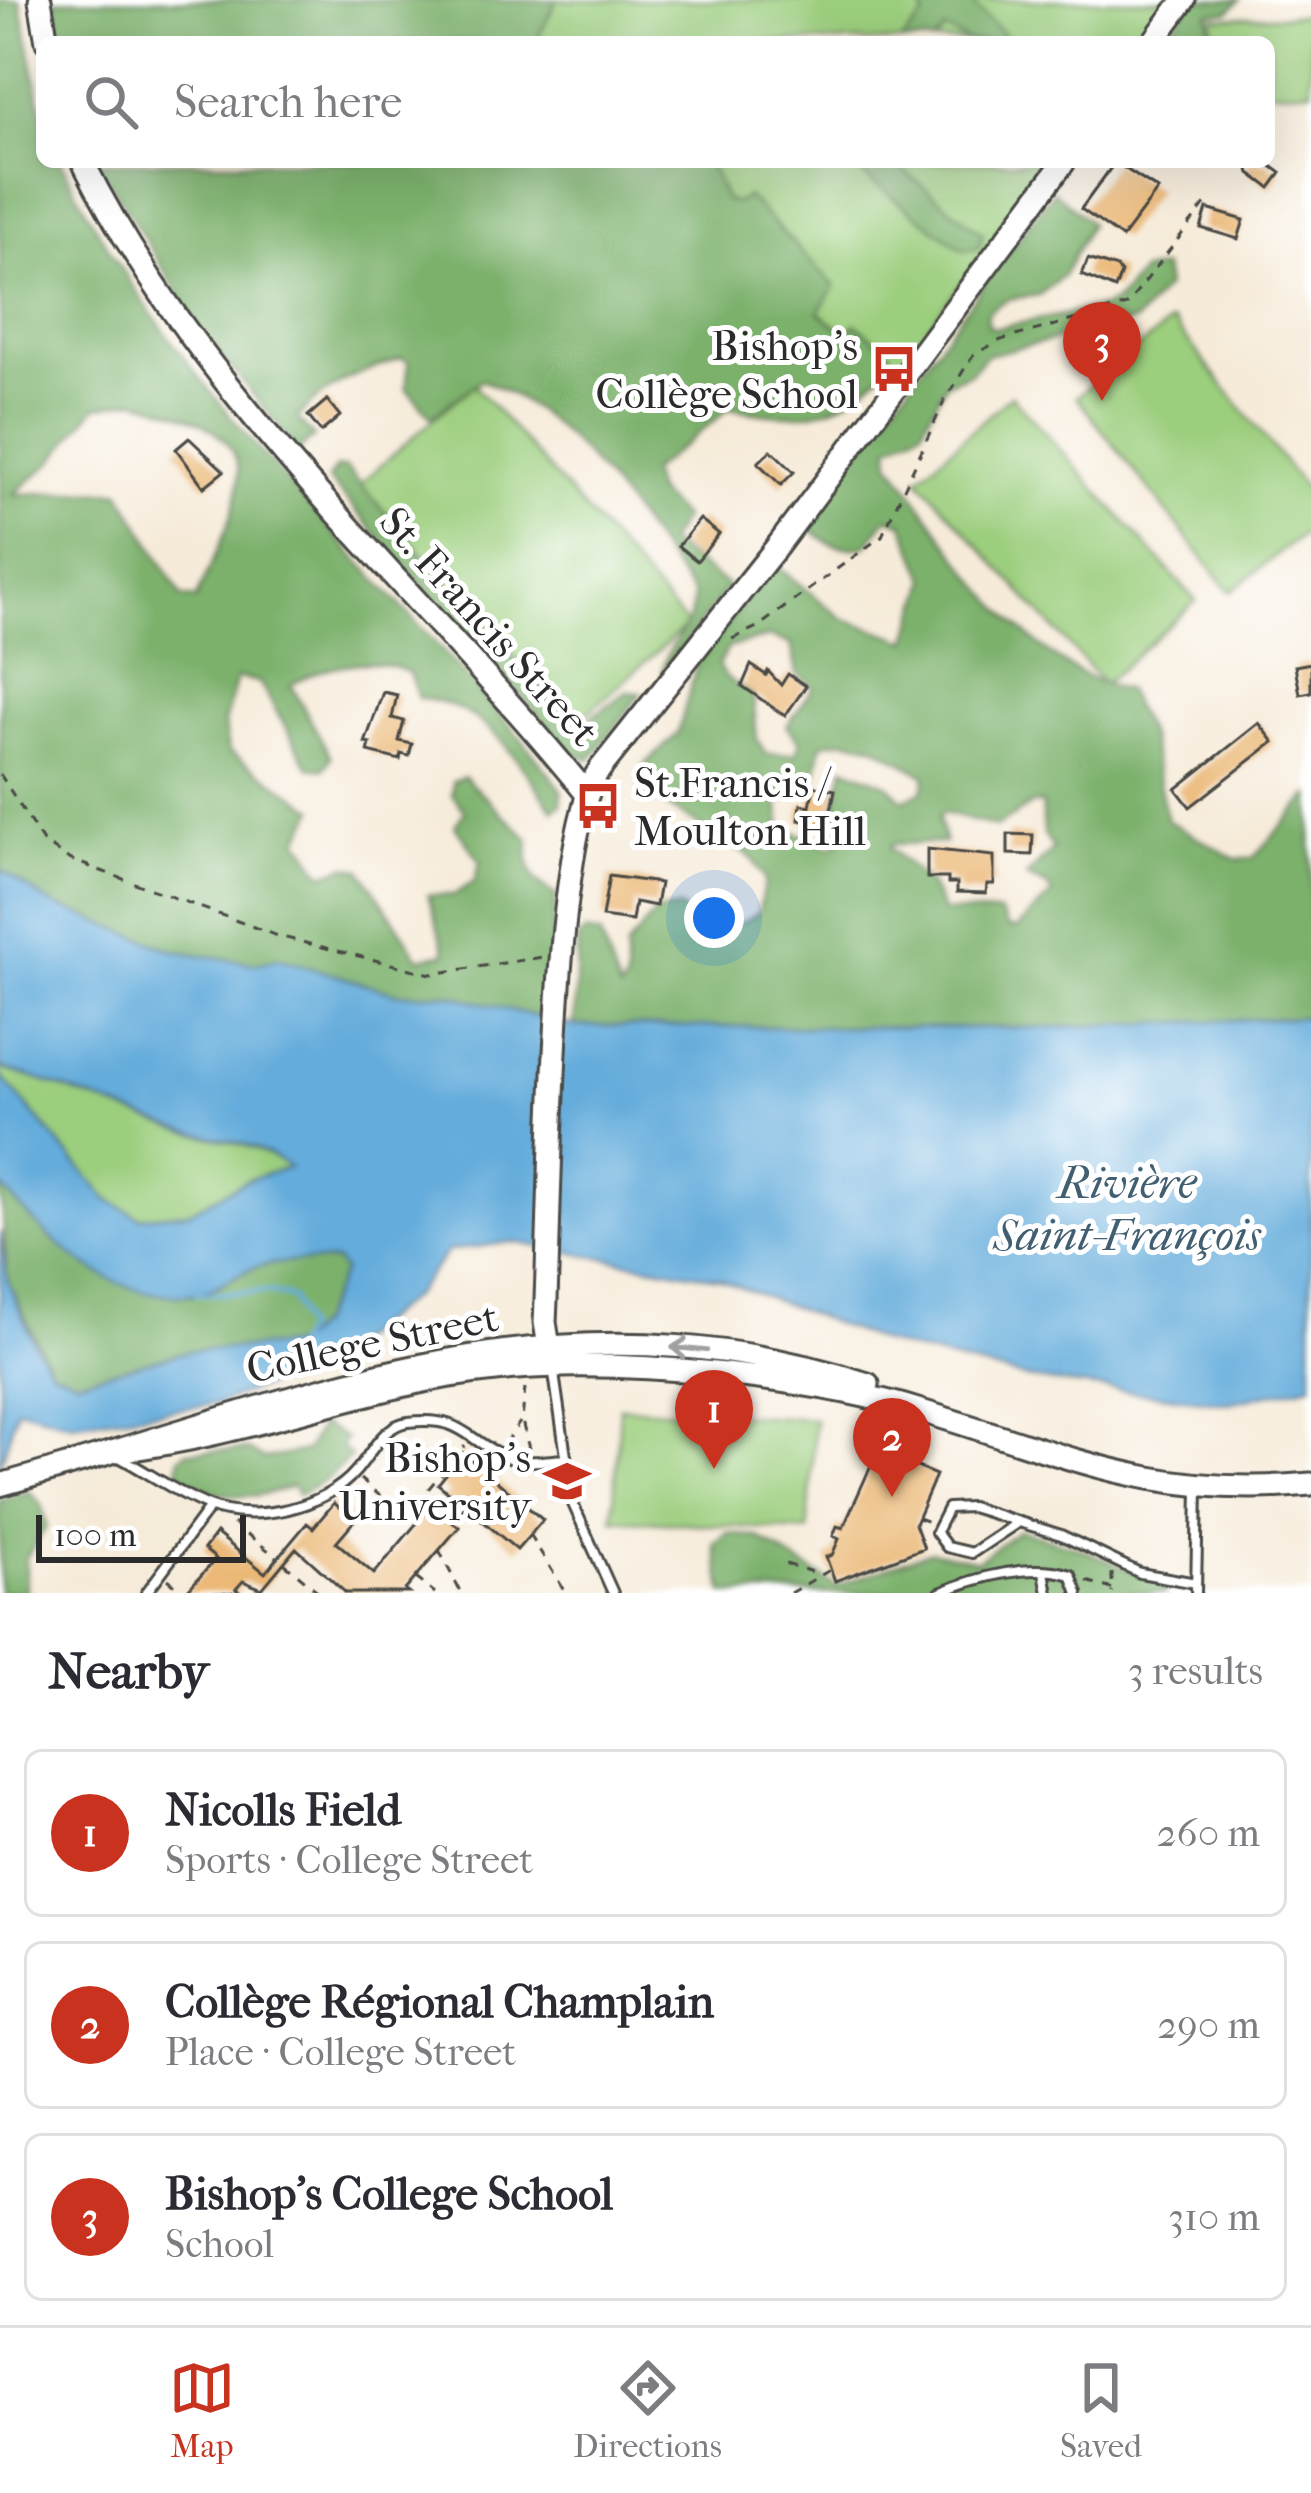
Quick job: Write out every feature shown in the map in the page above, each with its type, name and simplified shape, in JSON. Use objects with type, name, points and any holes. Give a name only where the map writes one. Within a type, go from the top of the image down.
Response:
[{"type":"street","points":[[40,0],[45,36]]},
{"type":"street","points":[[1157,36],[1184,0]]},
{"type":"street","name":"St. Francis Street","points":[[85,168],[139,264],[242,406],[586,793],[572,868],[562,1002],[549,1356]]},
{"type":"street","points":[[586,793],[1059,168]]},
{"type":"street","name":"College Street","points":[[10,1482],[117,1451],[177,1443],[426,1381],[549,1356],[760,1378],[922,1411],[1098,1471],[1198,1487],[1311,1484]]},
{"type":"lane","points":[[549,1356],[574,1504],[614,1593]]},
{"type":"lane","points":[[117,1451],[208,1511],[246,1512],[302,1504],[329,1494],[353,1474],[388,1429],[404,1422],[454,1424],[514,1460],[565,1459]]},
{"type":"lane","points":[[1017,1523],[972,1553],[947,1547],[937,1538],[937,1525],[948,1508],[962,1506],[1061,1535],[1112,1560],[1196,1588],[1198,1487]]},
{"type":"lane","points":[[146,1593],[208,1511]]},
{"type":"lane","points":[[1044,1572],[1048,1593]]},
{"type":"lane","points":[[940,1593],[986,1577],[1044,1572],[1074,1577],[1078,1593]]},
{"type":"path","points":[[732,639],[759,626],[882,536],[944,401],[973,356],[1001,340],[1127,305],[1209,199]]},
{"type":"path","points":[[0,774],[43,842],[69,859],[278,936],[431,974],[465,973],[524,956],[559,958]]},
{"type":"path","points":[[524,1382],[521,1421],[529,1450],[565,1459]]},
{"type":"path","points":[[405,1516],[467,1444],[490,1463],[521,1421]]},
{"type":"path","points":[[353,1474],[416,1525]]},
{"type":"path","points":[[208,1511],[214,1522],[230,1521],[278,1558]]},
{"type":"path","points":[[918,1518],[937,1525]]},
{"type":"path","points":[[530,1535],[566,1593]]},
{"type":"path","points":[[439,1550],[461,1593]]},
{"type":"path","points":[[1074,1577],[1112,1591],[1112,1560]]},
{"type":"path","points":[[284,1563],[320,1593]]},
{"type":"path","points":[[786,1564],[821,1575]]},
{"type":"path","points":[[790,1593],[830,1570]]},
{"type":"path","points":[[161,1573],[185,1593]]},
{"type":"path","points":[[416,1578],[435,1593]]},
{"type":"path","points":[[298,1593],[307,1582]]},
{"type":"green space","points":[[0,0],[20,0],[36,81],[36,168],[64,168],[106,244],[214,395],[562,790],[561,804],[553,810],[512,753],[481,723],[463,711],[418,698],[409,673],[381,664],[333,667],[291,685],[331,757],[324,769],[309,767],[259,682],[237,678],[224,723],[228,751],[315,809],[299,839],[323,874],[345,866],[361,869],[419,958],[446,953],[428,895],[454,895],[475,881],[480,861],[455,826],[465,811],[452,795],[453,782],[464,777],[529,839],[532,873],[556,895],[545,1022],[448,994],[399,994],[278,958],[256,964],[175,951],[49,903],[0,869]],"holes":[[[135,400],[182,414],[213,431],[232,450],[239,472],[237,497],[196,599],[182,597],[120,491],[14,494],[51,463],[96,407]]]},
{"type":"green space","points":[[54,0],[557,0],[539,36],[61,36]]},
{"type":"green space","points":[[557,0],[1174,0],[1147,36],[530,36]]},
{"type":"green space","points":[[918,0],[968,0],[1006,36],[957,36],[946,30],[940,36],[906,36],[925,15]]},
{"type":"green space","points":[[1193,0],[1240,0],[1228,12],[1209,14],[1211,36],[1166,36]]},
{"type":"green space","points":[[1311,15],[1311,90],[1275,91],[1275,36],[1213,36],[1213,18]]},
{"type":"green space","points":[[101,168],[711,168],[726,201],[737,203],[747,196],[835,286],[819,312],[845,333],[856,324],[891,353],[892,362],[854,395],[818,412],[779,415],[730,408],[650,472],[656,492],[683,518],[668,543],[728,586],[663,673],[668,653],[689,618],[693,594],[600,472],[546,418],[482,380],[431,417],[406,388],[409,362],[402,358],[345,380],[320,396],[297,418],[314,437],[298,451],[201,330]]},
{"type":"green space","points":[[608,168],[1048,168],[890,378]]},
{"type":"green space","points":[[854,168],[900,168],[983,234],[979,248],[964,251]]},
{"type":"green space","points":[[1054,191],[1090,223],[1063,276],[1039,295],[1001,302],[987,313],[988,326],[1103,307],[1117,300],[1142,271],[1163,268],[1166,287],[1135,322],[986,355],[970,373],[946,383],[922,429],[890,446],[891,462],[963,563],[1021,629],[1054,657],[1126,690],[1149,736],[1167,820],[1236,859],[1253,858],[1311,794],[1311,1017],[1040,1028],[574,1026],[578,938],[585,932],[600,935],[620,991],[626,981],[626,948],[656,912],[679,908],[718,927],[736,925],[758,913],[765,880],[751,857],[641,790],[644,766],[678,733],[697,663],[768,571],[779,568],[842,618],[908,641],[927,581],[903,523],[888,517],[866,546],[847,547],[818,536],[806,522]],"holes":[[[770,637],[791,644],[797,674],[814,687],[787,726],[800,741],[796,754],[766,754],[757,739],[753,696],[724,676],[718,665],[729,647]],[[847,740],[873,745],[926,776],[923,790],[903,800],[887,784],[844,767],[833,818],[840,822],[839,842],[831,847],[782,827],[778,801],[816,774],[822,743]],[[1032,804],[1042,804],[1044,835],[1053,849],[1026,877],[1047,886],[1052,894],[1016,929],[1007,927],[1000,913],[943,912],[929,884],[891,849],[892,844],[945,843],[939,818],[943,813],[997,827]]]},
{"type":"green space","points":[[1172,321],[1311,496],[1311,528],[1230,592],[1076,397]]},
{"type":"green space","points":[[473,384],[687,625],[575,724],[360,484]]},
{"type":"green space","points":[[1011,395],[1196,601],[1104,684],[918,478]]},
{"type":"green space","points":[[336,468],[346,468],[574,730],[626,692],[641,693],[591,759],[573,754],[331,483],[328,479]]},
{"type":"green space","points":[[0,1068],[168,1126],[245,1146],[291,1168],[248,1180],[188,1212],[139,1217],[107,1199],[0,1075]]},
{"type":"green space","points":[[0,1185],[62,1247],[109,1277],[135,1287],[201,1293],[253,1268],[284,1262],[336,1261],[343,1271],[318,1325],[295,1345],[190,1351],[78,1380],[51,1370],[8,1282]]},
{"type":"green space","points":[[620,1407],[815,1419],[808,1531],[613,1519]]},
{"type":"green space","points":[[321,1424],[346,1439],[340,1446],[351,1457],[323,1482],[298,1495],[292,1486],[247,1496],[217,1493],[189,1480],[178,1469],[180,1457],[188,1451],[248,1450],[264,1459],[306,1451]]},
{"type":"green space","points":[[29,1491],[41,1504],[47,1526],[26,1558],[26,1593],[0,1593],[0,1500]]},
{"type":"green space","points":[[1019,1530],[1077,1547],[1161,1584],[1166,1593],[1085,1593],[1073,1585],[1049,1593],[724,1593],[714,1544],[727,1533],[757,1537],[836,1586],[932,1551],[977,1561]]},
{"type":"water","name":"Rivière Saint-François","points":[[0,869],[49,903],[175,951],[256,964],[278,958],[399,994],[447,994],[574,1026],[1040,1028],[1311,1017],[1311,1385],[1228,1403],[1033,1380],[884,1343],[718,1278],[512,1242],[448,1251],[413,1296],[328,1363],[216,1404],[71,1423],[17,1408],[0,1469],[0,1231],[8,1282],[34,1343],[51,1370],[78,1380],[190,1351],[295,1345],[318,1324],[343,1271],[336,1261],[283,1263],[253,1268],[193,1294],[136,1289],[109,1279],[61,1247],[0,1185],[0,1075],[107,1199],[139,1217],[188,1212],[248,1180],[289,1167],[244,1144],[168,1126],[0,1068]]},
{"type":"building","points":[[1111,168],[1124,168],[1158,190],[1122,238],[1081,209]]},
{"type":"building","points":[[1249,168],[1274,168],[1281,173],[1270,188]]},
{"type":"building","points":[[1207,209],[1244,220],[1238,239],[1201,228]]},
{"type":"building","points":[[1088,259],[1117,268],[1121,273],[1115,289],[1082,275]]},
{"type":"building","points":[[327,400],[340,416],[321,432],[308,416]]},
{"type":"building","points":[[189,438],[224,471],[204,487],[176,449]]},
{"type":"building","points":[[771,450],[794,472],[781,485],[758,463]]},
{"type":"building","points":[[700,519],[719,534],[697,561],[678,546]]},
{"type":"building","points":[[1311,663],[1311,692],[1300,694],[1295,666]]},
{"type":"building","points":[[751,665],[766,675],[768,671],[781,685],[788,674],[806,686],[785,716],[742,686]]},
{"type":"building","points":[[383,692],[397,695],[392,718],[404,721],[399,741],[412,744],[409,756],[401,754],[400,760],[368,752],[370,744],[365,743]]},
{"type":"building","points":[[1259,723],[1274,742],[1190,807],[1176,789]]},
{"type":"building","points":[[814,786],[835,790],[828,826],[799,820],[801,804],[810,806]]},
{"type":"building","points":[[1008,834],[1033,835],[1032,855],[1008,854]]},
{"type":"building","points":[[927,849],[994,856],[994,884],[987,884],[986,893],[957,892],[957,883],[948,883],[948,878],[927,878]]},
{"type":"building","points":[[609,876],[660,883],[656,906],[635,902],[632,921],[602,917]]},
{"type":"building","points":[[878,1450],[936,1475],[915,1524],[924,1548],[835,1581],[826,1557],[832,1555],[839,1539],[833,1536],[837,1526],[843,1528]]},
{"type":"building","points":[[463,1453],[543,1520],[517,1550],[465,1506],[452,1522],[459,1527],[405,1590],[409,1593],[346,1593],[296,1548],[262,1589],[243,1581],[236,1589],[241,1593],[185,1593],[216,1559],[204,1549],[216,1533],[265,1573],[307,1523],[313,1528],[334,1503],[355,1520],[336,1542],[374,1574],[432,1505],[436,1509],[449,1493],[438,1484]]},
{"type":"waterway","points":[[197,1294],[269,1292],[292,1298],[304,1329],[295,1345]]},
{"type":"place","name":"Bishop's Collège School","points":[[894,369]]},
{"type":"place","name":"Bishop's College School","points":[[1102,401]]},
{"type":"place","name":"St.Francis / Moulton Hill","points":[[598,806]]},
{"type":"place","name":"Nicolls Field","points":[[714,1469]]},
{"type":"place","name":"Bishop's University","points":[[567,1481]]},
{"type":"place","name":"Collège Régional Champlain","points":[[892,1497]]}]
